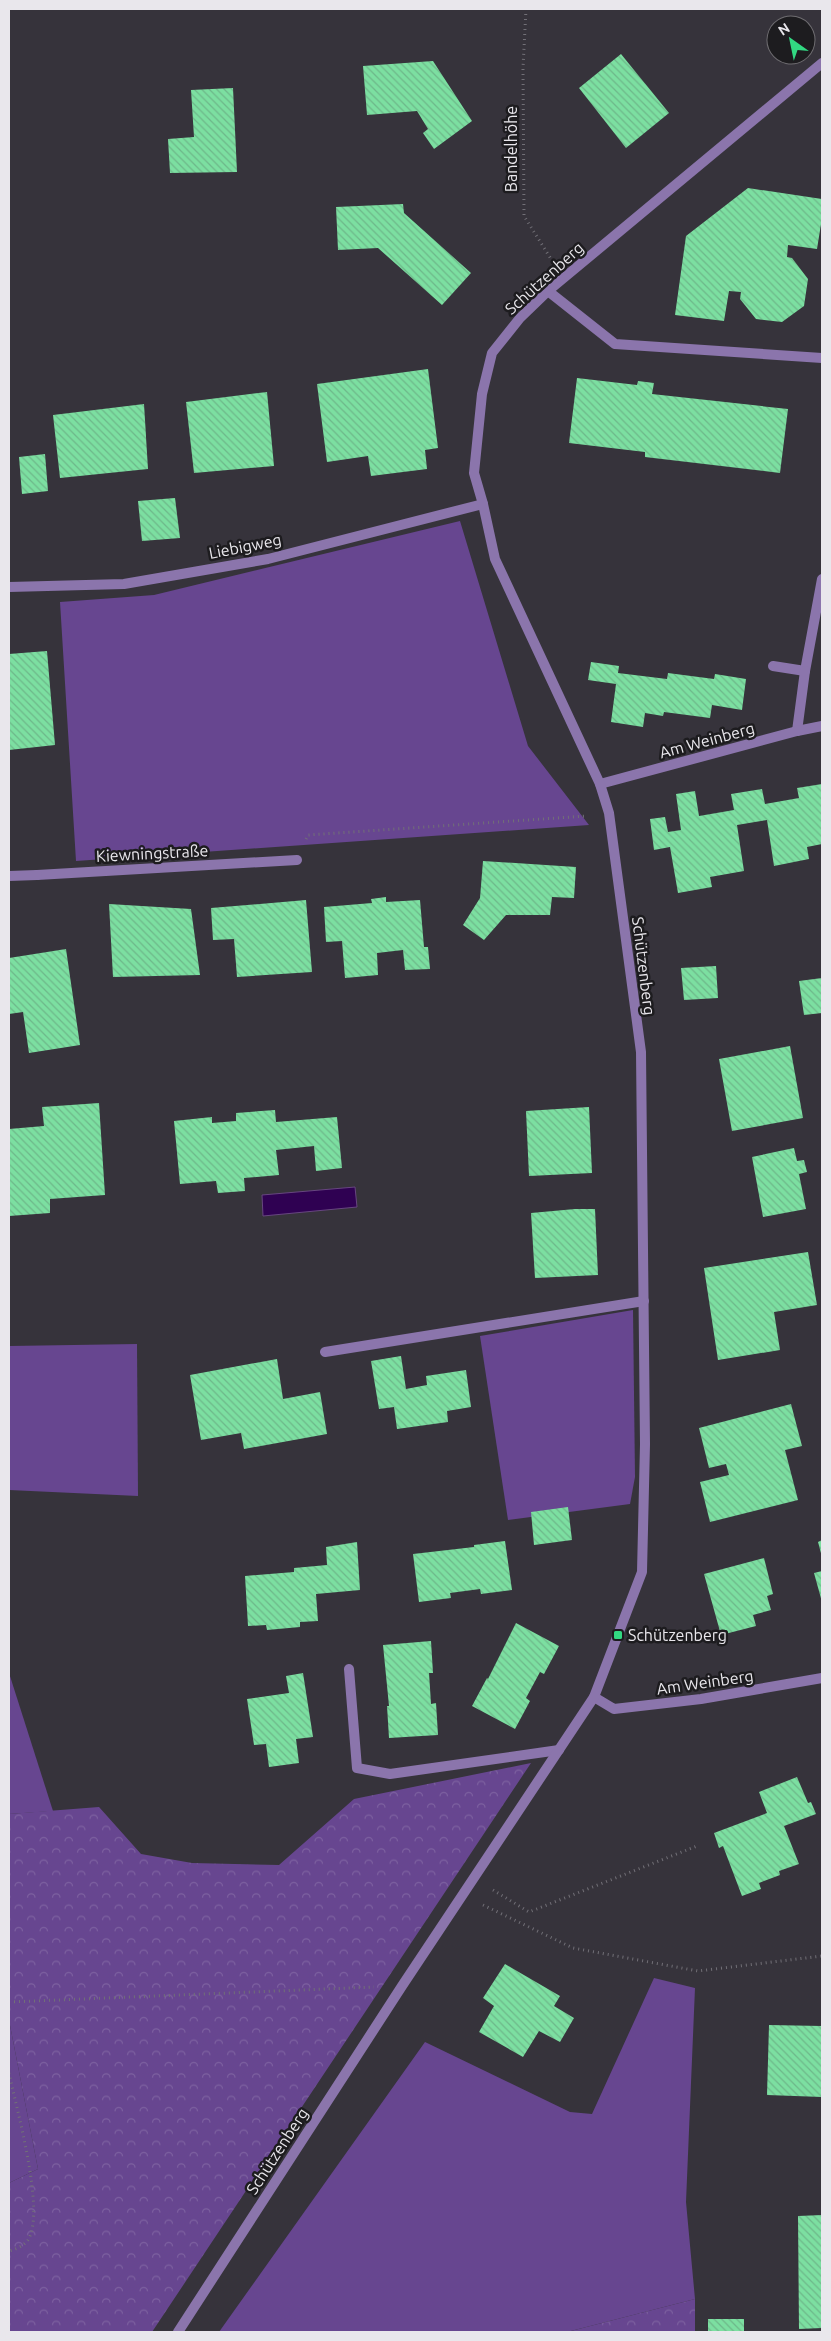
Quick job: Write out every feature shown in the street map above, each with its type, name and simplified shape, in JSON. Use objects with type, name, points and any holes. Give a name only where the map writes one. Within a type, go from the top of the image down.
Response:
[{"type":"street","name":"Schützenberg","points":[[178,2332],[402,1986],[594,1697],[642,1572],[645,1444],[640,1052],[609,813],[600,784],[495,559],[483,504],[474,474],[482,394],[492,353],[520,318],[563,278],[822,63]]},
{"type":"street","points":[[548,291],[614,344],[822,358]]},
{"type":"street","name":"Liebigweg","points":[[9,587],[124,584],[268,559],[483,504]]},
{"type":"street","points":[[797,731],[805,671],[818,629],[822,579]]},
{"type":"street","points":[[773,666],[805,671]]},
{"type":"street","name":"Am Weinberg","points":[[600,784],[822,726]]},
{"type":"street","name":"Kiewningstraße","points":[[9,876],[297,860]]},
{"type":"street","points":[[325,1352],[644,1302]]},
{"type":"street","points":[[349,1669],[357,1768],[390,1774],[558,1750]]},
{"type":"street","name":"Am Weinberg","points":[[594,1697],[614,1709],[701,1700],[822,1678]]},
{"type":"path","name":"Bandelhöhe","points":[[526,9],[523,68],[524,216],[563,278]]},
{"type":"path","points":[[297,860],[308,835],[580,817],[609,813]]},
{"type":"path","points":[[473,1879],[529,1912],[696,1846]]},
{"type":"path","points":[[462,1895],[573,1948],[698,1971],[822,1956]]},
{"type":"path","points":[[9,2002],[402,1986]]},
{"type":"path","points":[[9,2073],[25,2151],[34,2213],[34,2226],[25,2244],[9,2251]]},
{"type":"green space","points":[[460,521],[528,746],[589,825],[76,861],[60,602],[154,595]]},
{"type":"green space","points":[[633,1310],[635,1477],[630,1504],[508,1520],[480,1336]]},
{"type":"green space","points":[[137,1344],[138,1496],[9,1490],[9,1346]]},
{"type":"green space","points":[[9,1673],[53,1811],[9,1814]]},
{"type":"green space","points":[[531,1763],[152,2332],[9,2332],[9,2183],[38,2169],[9,2020],[9,1814],[99,1807],[141,1854],[192,1863],[279,1865],[354,1799]]},
{"type":"green space","points":[[654,1978],[695,1988],[686,2202],[695,2299],[567,2332],[219,2332],[425,2042],[570,2112],[592,2114]]},
{"type":"green space","points":[[9,2020],[38,2169],[9,2183]]},
{"type":"green space","points":[[695,2299],[695,2332],[567,2332]]},
{"type":"shaded area","points":[[355,1187],[357,1207],[263,1216],[262,1195]]},
{"type":"building","points":[[621,54],[669,113],[626,148],[579,88]]},
{"type":"building","points":[[433,61],[472,121],[434,149],[423,133],[428,129],[417,111],[367,115],[363,66]]},
{"type":"building","points":[[233,88],[237,172],[170,173],[168,139],[194,137],[191,90]]},
{"type":"building","points":[[748,188],[822,199],[822,218],[817,249],[788,245],[787,257],[792,258],[808,279],[804,306],[782,322],[756,319],[740,299],[741,292],[729,291],[724,321],[675,315],[686,236]]},
{"type":"building","points":[[403,204],[404,213],[471,273],[442,305],[378,248],[338,250],[336,207]]},
{"type":"building","points":[[428,369],[438,448],[425,450],[427,469],[371,476],[368,456],[327,462],[317,384]]},
{"type":"building","points":[[577,378],[637,385],[638,381],[654,383],[652,394],[788,409],[780,473],[645,457],[645,452],[569,443]]},
{"type":"building","points":[[267,392],[274,466],[194,473],[186,402]]},
{"type":"building","points":[[144,404],[148,469],[60,478],[53,415]]},
{"type":"building","points":[[45,454],[48,491],[22,494],[19,457]]},
{"type":"building","points":[[175,498],[180,538],[142,541],[138,501]]},
{"type":"building","points":[[47,651],[55,745],[9,750],[9,654]]},
{"type":"building","points":[[591,662],[619,666],[618,673],[667,679],[668,673],[714,679],[715,674],[746,679],[742,710],[712,705],[710,718],[664,712],[663,716],[645,713],[643,727],[611,722],[616,684],[588,680]]},
{"type":"building","points":[[822,784],[822,844],[807,847],[809,859],[774,866],[767,820],[737,825],[744,871],[710,877],[712,887],[678,893],[670,847],[654,850],[650,819],[665,817],[668,832],[681,830],[676,794],[695,791],[699,816],[734,810],[731,794],[762,789],[765,804],[799,798],[797,788]]},
{"type":"building","points":[[483,861],[576,867],[574,898],[552,897],[550,915],[506,915],[484,940],[463,925],[480,898]]},
{"type":"building","points":[[386,897],[386,902],[420,900],[424,947],[428,947],[430,969],[405,970],[403,950],[377,953],[378,975],[345,978],[342,941],[326,942],[324,907],[372,903],[371,899]]},
{"type":"building","points":[[306,900],[312,972],[237,977],[234,939],[213,940],[211,908]]},
{"type":"building","points":[[109,904],[191,909],[200,975],[113,977]]},
{"type":"building","points":[[66,949],[80,1045],[29,1053],[23,1012],[9,1014],[9,958]]},
{"type":"building","points":[[716,966],[718,998],[684,1000],[681,968]]},
{"type":"building","points":[[822,978],[822,1013],[804,1015],[799,981]]},
{"type":"building","points":[[790,1046],[803,1118],[732,1131],[719,1059]]},
{"type":"building","points":[[99,1103],[105,1195],[50,1199],[50,1213],[9,1216],[9,1129],[44,1126],[42,1107]]},
{"type":"building","points":[[589,1107],[592,1173],[529,1176],[526,1111]]},
{"type":"building","points":[[275,1110],[276,1122],[337,1117],[342,1168],[316,1171],[314,1146],[276,1150],[279,1175],[244,1178],[245,1191],[218,1193],[216,1181],[180,1184],[174,1121],[212,1117],[212,1123],[236,1121],[236,1113]]},
{"type":"building","points":[[794,1148],[797,1161],[804,1160],[807,1172],[799,1174],[806,1209],[763,1217],[752,1157]]},
{"type":"building","points":[[595,1209],[598,1275],[535,1278],[531,1213]]},
{"type":"building","points":[[808,1252],[817,1305],[774,1312],[780,1350],[718,1360],[704,1268]]},
{"type":"building","points":[[401,1356],[406,1389],[427,1385],[426,1376],[466,1370],[471,1407],[447,1411],[448,1422],[397,1429],[394,1407],[379,1409],[371,1361]]},
{"type":"building","points":[[277,1359],[283,1399],[320,1392],[327,1434],[244,1449],[241,1433],[201,1440],[190,1375]]},
{"type":"building","points":[[791,1404],[802,1446],[785,1450],[798,1500],[710,1522],[700,1482],[729,1475],[726,1464],[709,1468],[699,1428]]},
{"type":"building","points":[[568,1507],[572,1540],[534,1545],[531,1512]]},
{"type":"building","points":[[822,1540],[822,1557],[818,1542]]},
{"type":"building","points":[[505,1541],[512,1590],[481,1594],[480,1589],[450,1593],[451,1598],[419,1602],[413,1554],[474,1547],[474,1545]]},
{"type":"building","points":[[357,1542],[360,1590],[316,1594],[318,1621],[300,1622],[300,1627],[267,1630],[266,1625],[248,1626],[245,1576],[294,1572],[294,1568],[327,1565],[326,1547]]},
{"type":"building","points":[[764,1558],[773,1594],[767,1596],[771,1610],[753,1615],[756,1626],[721,1635],[704,1574]]},
{"type":"building","points":[[822,1571],[822,1602],[814,1573]]},
{"type":"building","points":[[516,1623],[559,1646],[544,1674],[540,1672],[526,1698],[530,1701],[515,1729],[472,1706]]},
{"type":"building","points":[[431,1641],[433,1673],[429,1673],[431,1704],[436,1703],[438,1735],[389,1738],[387,1706],[389,1706],[383,1645]]},
{"type":"building","points":[[303,1673],[313,1737],[296,1739],[299,1763],[269,1767],[266,1744],[254,1745],[247,1699],[289,1693],[286,1676]]},
{"type":"building","points":[[797,1777],[808,1803],[811,1802],[816,1814],[784,1826],[799,1864],[779,1871],[780,1875],[759,1883],[761,1889],[742,1896],[723,1846],[719,1848],[714,1833],[767,1813],[759,1792]]},
{"type":"building","points":[[505,1964],[560,1996],[554,2006],[574,2018],[560,2042],[539,2031],[523,2057],[479,2032],[494,2006],[483,1998]]},
{"type":"building","points":[[769,2025],[822,2026],[822,2097],[767,2095]]},
{"type":"building","points":[[822,2215],[822,2328],[799,2329],[798,2216]]},
{"type":"building","points":[[708,2319],[744,2319],[744,2332],[708,2332]]},
{"type":"place","name":"Schützenberg","points":[[618,1635]]}]
